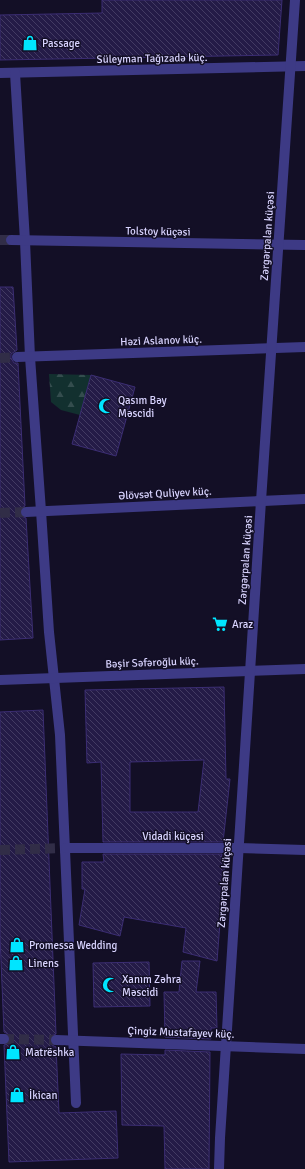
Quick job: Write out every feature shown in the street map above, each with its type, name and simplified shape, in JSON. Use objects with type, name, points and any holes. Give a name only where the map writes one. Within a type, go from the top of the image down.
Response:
[{"type":"street","name":"Zərgərpalan küçəsi","points":[[219,1169],[261,501],[295,0]]},
{"type":"street","name":"Süleyman Tağızadə küç.","points":[[0,73],[305,66]]},
{"type":"street","points":[[14,73],[25,241],[30,357],[49,632],[60,735],[76,1103]]},
{"type":"street","name":"Tolstoy küçəsi","points":[[11,240],[305,244]]},
{"type":"street","name":"Həzi Aslanov küç.","points":[[17,357],[305,347]]},
{"type":"street","name":"Əlövsət Quliyev küç.","points":[[26,512],[305,499]]},
{"type":"street","name":"Bəşir Səfəroğlu küç.","points":[[0,680],[305,669]]},
{"type":"street","name":"Vidadi küçəsi","points":[[66,848],[239,848],[305,850]]},
{"type":"street","name":"Çingiz Mustafayev küç.","points":[[56,1040],[305,1049]]},
{"type":"green space","points":[[49,374],[91,375],[80,415],[61,410],[51,402]]},
{"type":"building","points":[[102,0],[282,0],[278,55],[0,60],[0,15],[102,13]]},
{"type":"building","points":[[0,287],[13,287],[17,350],[11,354],[11,358],[14,363],[18,363],[25,506],[20,509],[20,513],[21,516],[26,518],[33,638],[0,640]]},
{"type":"building","points":[[91,375],[135,387],[116,456],[72,444]]},
{"type":"building","points":[[224,687],[226,779],[230,779],[223,842],[103,842],[101,762],[87,763],[85,690]],"holes":[[[204,760],[198,812],[130,812],[130,762]]]},
{"type":"building","points":[[43,710],[56,1034],[51,1036],[50,1040],[52,1045],[56,1047],[59,1113],[116,1111],[118,1158],[9,1162],[4,1045],[9,1043],[10,1039],[8,1034],[4,1032],[0,937],[0,712]]},
{"type":"building","points":[[103,854],[222,854],[221,859],[225,859],[217,961],[183,952],[186,928],[124,917],[120,936],[79,925],[85,889],[82,889],[82,862],[104,862]]},
{"type":"building","points":[[182,961],[200,961],[196,992],[216,992],[217,1028],[211,1028],[211,1039],[165,1037],[164,992],[179,992]]},
{"type":"building","points":[[149,962],[150,1006],[94,1007],[93,963]]},
{"type":"building","points":[[165,1050],[210,1052],[209,1169],[165,1169],[164,1126],[122,1125],[121,1054],[165,1055]]},
{"type":"tunnel","points":[[0,240],[11,240]]},
{"type":"tunnel","points":[[0,358],[17,357]]},
{"type":"tunnel","points":[[0,513],[26,512]]},
{"type":"tunnel","points":[[0,850],[66,848]]},
{"type":"tunnel","points":[[4,1039],[56,1040]]},
{"type":"place","name":"Passage","points":[[30,43]]},
{"type":"place","name":"Qasım Bəy Məscidi","points":[[106,406]]},
{"type":"place","name":"Araz","points":[[220,624]]},
{"type":"place","name":"Promessa Wedding","points":[[17,945]]},
{"type":"place","name":"Linens","points":[[16,963]]},
{"type":"place","name":"Xanım Zəhra Məscidi","points":[[110,985]]},
{"type":"place","name":"Matrëshka","points":[[13,1052]]},
{"type":"place","name":"İkican","points":[[17,1095]]}]
